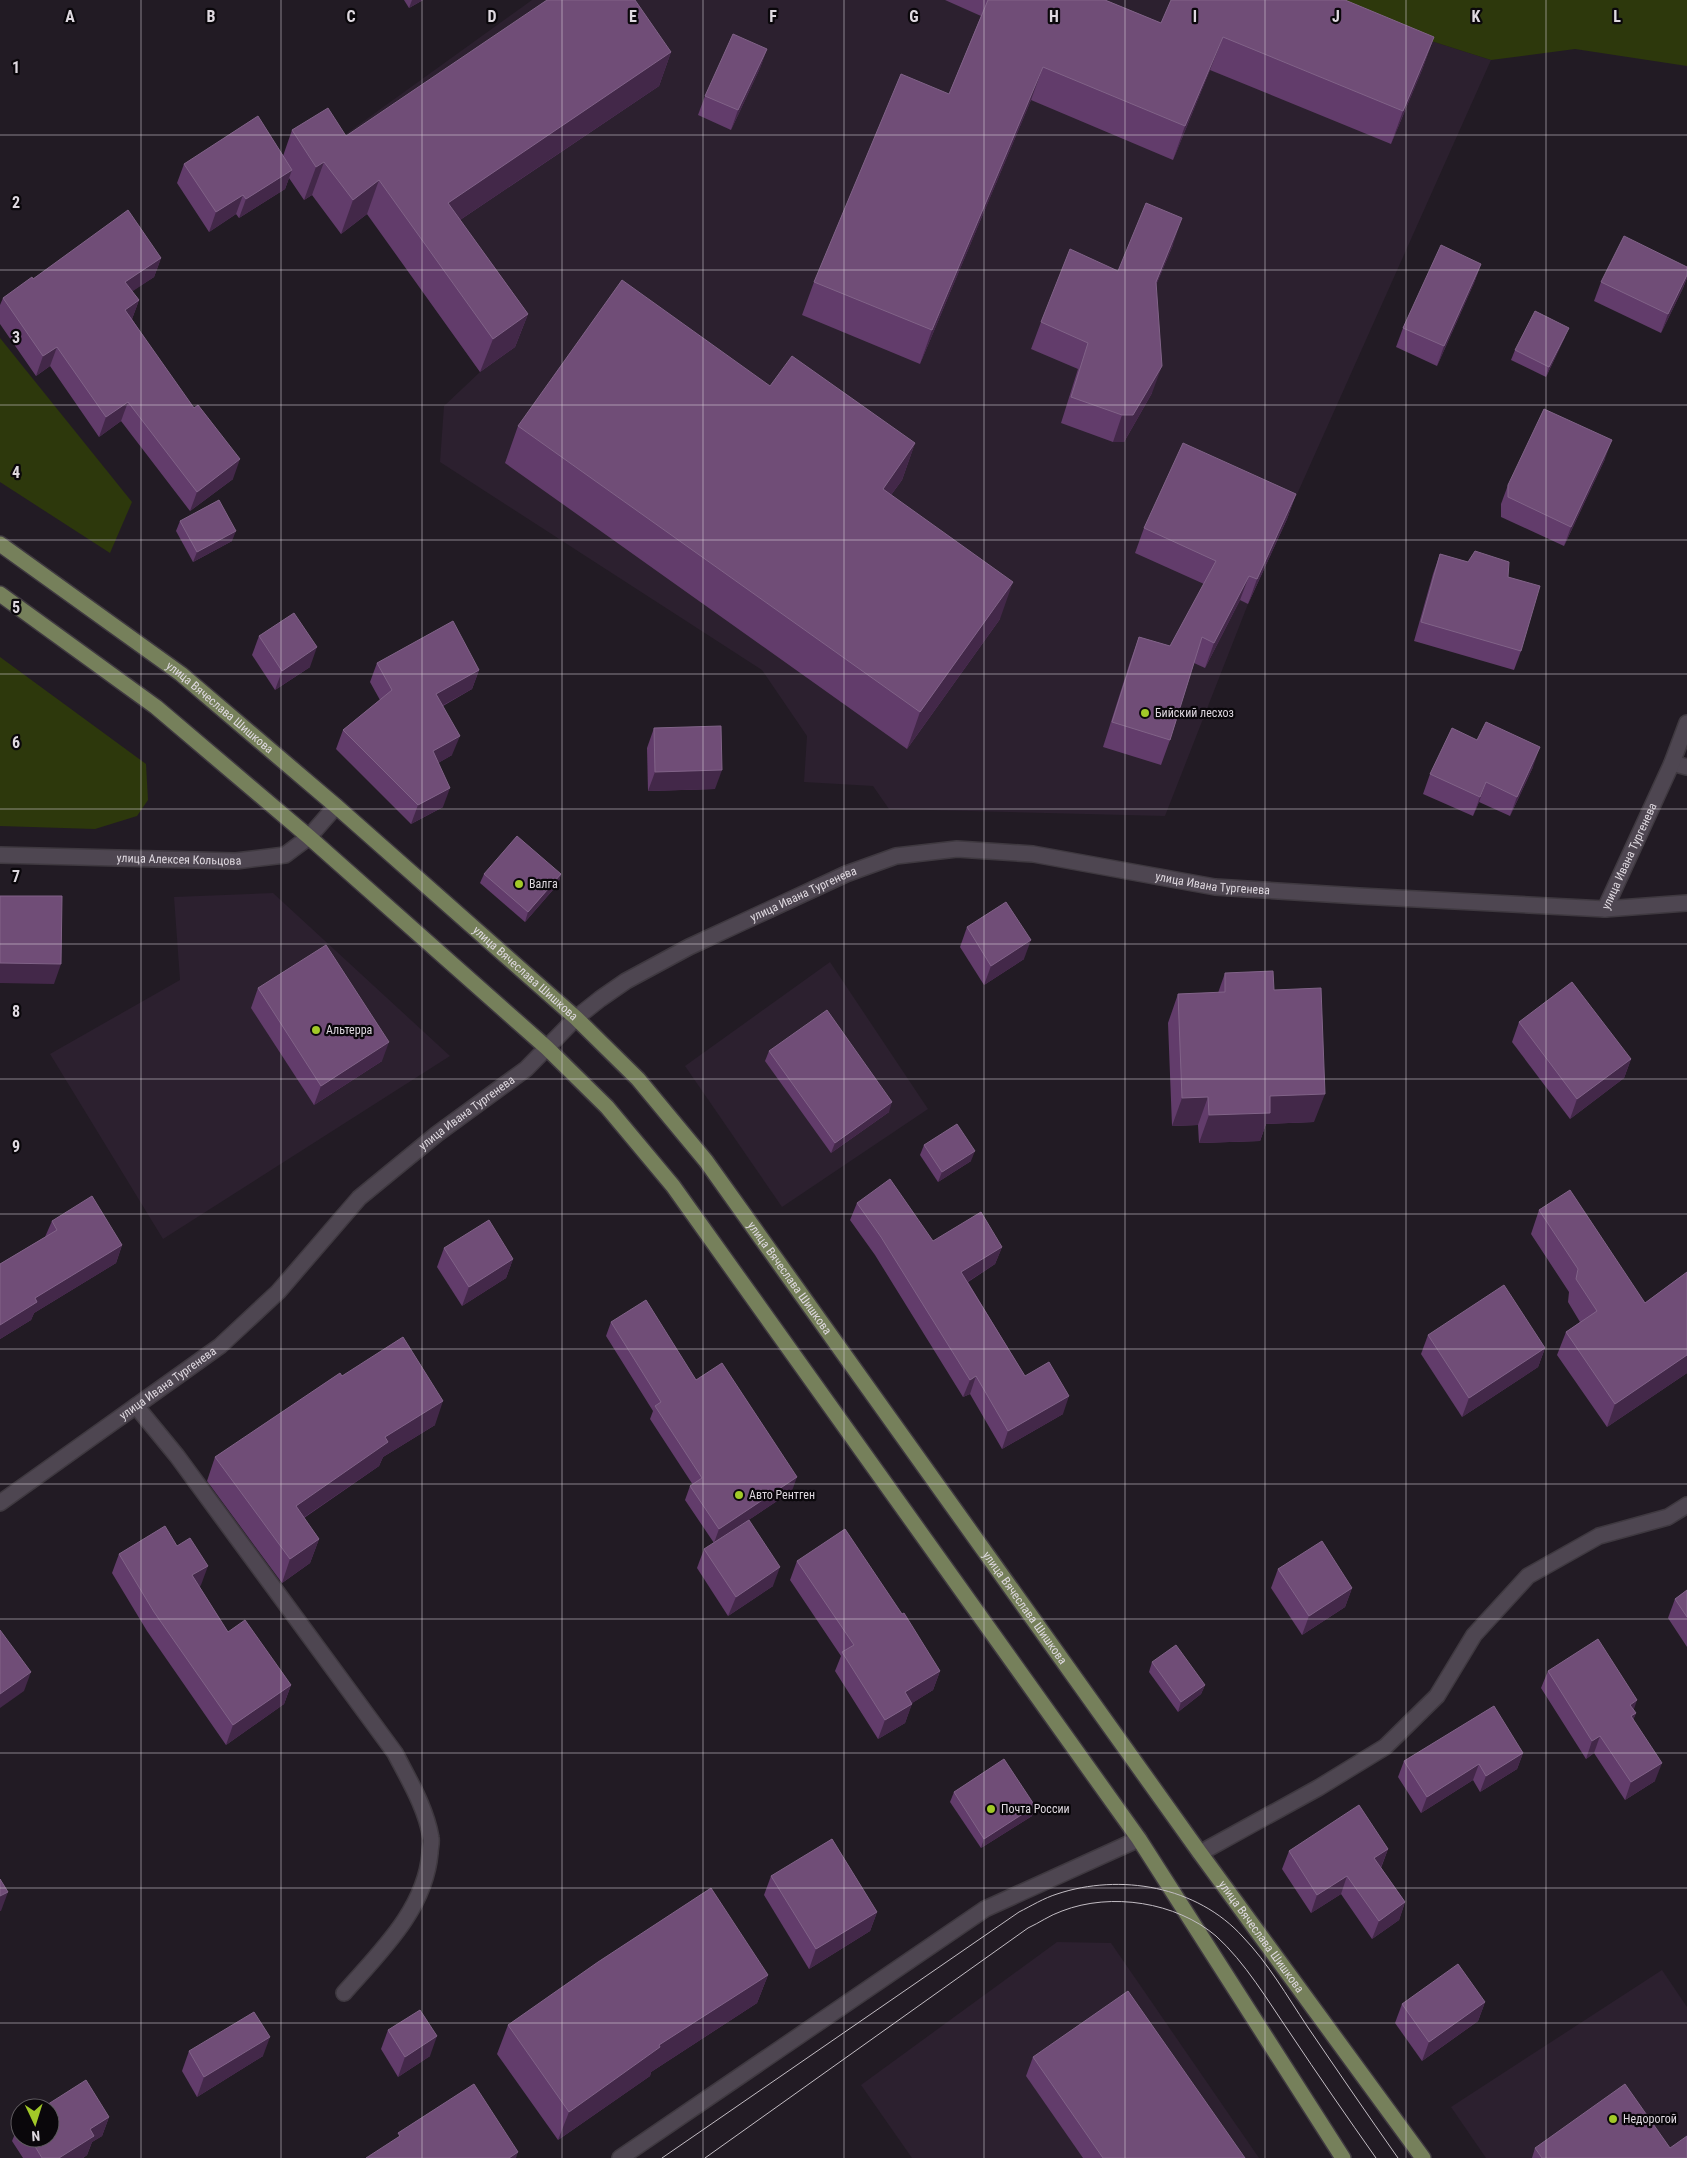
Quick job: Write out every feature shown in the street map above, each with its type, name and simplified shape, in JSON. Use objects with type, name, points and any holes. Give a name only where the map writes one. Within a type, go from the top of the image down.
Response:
[{"type":"main road","name":"улица Вячеслава Шишкова","points":[[0,544],[181,674],[336,806],[576,1018],[638,1079],[706,1161],[1200,1853],[1424,2158]]},
{"type":"main road","points":[[0,594],[156,707],[309,837],[548,1048],[607,1107],[673,1186],[1139,1839],[1343,2158]]},
{"type":"street","name":"улица Ивана Тургенева","points":[[0,1503],[220,1346],[278,1292],[359,1198],[437,1134],[526,1069],[576,1018],[626,981],[689,947],[846,874],[896,856],[958,849],[1033,854],[1215,887],[1605,909],[1680,765],[1687,724]]},
{"type":"street","name":"улица Алексея Кольцова","points":[[0,855],[236,861],[285,855],[309,837],[336,806]]},
{"type":"street","points":[[1605,909],[1687,903]]},
{"type":"street","points":[[136,1406],[177,1456],[396,1753],[418,1797],[431,1839],[429,1870],[415,1905],[389,1942],[344,1993]]},
{"type":"street","points":[[1200,1853],[1318,1788],[1385,1747],[1438,1696],[1474,1635],[1528,1576],[1599,1536],[1668,1517],[1687,1505]]},
{"type":"street","points":[[620,2158],[985,1910],[1139,1839]]},
{"type":"shaded area","name":"Бийский лесхоз","points":[[532,0],[1302,0],[1491,60],[1248,604],[1165,816],[889,809],[873,786],[804,782],[807,736],[762,670],[440,462],[444,406],[480,372],[343,181],[332,144]]},
{"type":"shaded area","points":[[273,893],[450,1056],[163,1239],[50,1054],[180,980],[174,897]]},
{"type":"shaded area","points":[[830,962],[928,1109],[782,1207],[685,1066]]},
{"type":"shaded area","points":[[1057,1942],[1111,1943],[1259,2158],[912,2158],[861,2085]]},
{"type":"shaded area","points":[[1662,1970],[1687,2007],[1687,2158],[1486,2158],[1451,2107]]},
{"type":"green space","points":[[1302,0],[1687,0],[1687,66],[1575,49],[1491,60]]},
{"type":"green space","points":[[0,338],[132,502],[110,553],[0,482]]},
{"type":"green space","points":[[0,657],[146,764],[148,800],[137,816],[95,829],[0,826]]},
{"type":"building","points":[[547,0],[635,0],[671,52],[448,203],[528,314],[493,339],[379,180],[353,200],[324,162],[316,167],[292,130],[328,108],[346,136]]},
{"type":"building","points":[[988,0],[1105,0],[1161,23],[1171,0],[1345,0],[1434,37],[1403,111],[1223,37],[1185,126],[1043,67],[932,330],[814,282],[901,74],[949,94]]},
{"type":"building","points":[[733,34],[767,49],[738,110],[705,96]]},
{"type":"building","points":[[258,116],[292,170],[246,199],[243,195],[216,212],[184,164]]},
{"type":"building","points":[[1146,203],[1182,218],[1156,282],[1162,366],[1133,415],[1122,415],[1071,397],[1088,343],[1041,322],[1070,249],[1118,271]]},
{"type":"building","points":[[128,210],[161,258],[125,282],[139,300],[125,310],[194,408],[198,405],[240,459],[197,492],[128,402],[106,417],[57,347],[43,356],[3,298],[32,277],[33,279]]},
{"type":"building","points":[[1624,236],[1687,267],[1687,275],[1668,314],[1601,282]]},
{"type":"building","points":[[1441,245],[1481,264],[1444,346],[1403,328]]},
{"type":"building","points":[[622,280],[770,386],[792,356],[915,443],[883,489],[1013,582],[920,712],[518,426]]},
{"type":"building","points":[[1535,311],[1569,328],[1549,367],[1515,350]]},
{"type":"building","points":[[1544,409],[1612,440],[1571,527],[1508,497],[1508,485]]},
{"type":"building","points":[[1183,443],[1296,494],[1257,579],[1249,576],[1214,643],[1202,637],[1170,740],[1112,722],[1139,637],[1170,646],[1216,561],[1144,528]]},
{"type":"building","points":[[219,500],[236,531],[197,552],[180,521]]},
{"type":"building","points":[[1475,551],[1509,562],[1508,577],[1540,586],[1521,651],[1421,622],[1440,554],[1468,562]]},
{"type":"building","points":[[294,613],[317,647],[282,671],[259,636]]},
{"type":"building","points":[[453,621],[479,670],[436,694],[460,736],[433,751],[450,788],[418,805],[343,730],[392,690],[377,663]]},
{"type":"building","points":[[1486,722],[1540,747],[1517,797],[1486,782],[1480,797],[1430,774],[1452,728],[1477,740]]},
{"type":"building","points":[[721,726],[722,770],[655,772],[654,728]]},
{"type":"building","name":"Валга","points":[[517,836],[561,874],[528,912],[484,874]]},
{"type":"building","points":[[0,896],[62,896],[61,964],[0,963]]},
{"type":"building","points":[[1006,902],[1031,940],[991,966],[967,927]]},
{"type":"building","points":[[326,945],[389,1042],[321,1086],[258,988]]},
{"type":"building","points":[[1273,971],[1274,990],[1321,988],[1325,1094],[1270,1096],[1270,1113],[1209,1115],[1208,1097],[1182,1098],[1178,994],[1225,992],[1225,973]]},
{"type":"building","points":[[1572,982],[1631,1059],[1577,1099],[1519,1022]]},
{"type":"building","points":[[827,1010],[892,1102],[835,1143],[769,1051]]},
{"type":"building","points":[[957,1124],[975,1151],[942,1172],[924,1145]]},
{"type":"building","points":[[890,1179],[933,1241],[981,1212],[1002,1247],[961,1272],[1025,1376],[1049,1362],[1069,1396],[1008,1431],[976,1376],[970,1380],[881,1237],[857,1203]]},
{"type":"building","points":[[1570,1190],[1645,1303],[1687,1272],[1687,1355],[1615,1404],[1566,1332],[1597,1311],[1576,1279],[1578,1269],[1539,1210]]},
{"type":"building","points":[[92,1196],[122,1245],[35,1298],[37,1302],[0,1325],[0,1264],[57,1230],[52,1221]]},
{"type":"building","points":[[489,1220],[513,1259],[469,1287],[444,1248]]},
{"type":"building","points":[[1504,1285],[1545,1348],[1469,1398],[1428,1335]]},
{"type":"building","points":[[646,1300],[696,1380],[722,1363],[797,1477],[719,1529],[690,1486],[702,1478],[655,1406],[661,1402],[611,1322]]},
{"type":"building","points":[[403,1337],[443,1401],[385,1437],[388,1442],[296,1506],[319,1539],[290,1559],[215,1457],[340,1373],[342,1376]]},
{"type":"building","points":[[749,1520],[780,1567],[736,1597],[704,1549]]},
{"type":"building","points":[[165,1526],[177,1546],[190,1538],[208,1566],[192,1575],[228,1632],[245,1620],[291,1685],[233,1725],[154,1612],[119,1554]]},
{"type":"building","points":[[845,1529],[902,1614],[904,1613],[940,1671],[905,1692],[912,1704],[885,1720],[842,1652],[854,1645],[797,1561]]},
{"type":"building","points":[[1322,1541],[1352,1588],[1309,1616],[1278,1569]]},
{"type":"building","points":[[1687,1590],[1687,1617],[1675,1599]]},
{"type":"building","points":[[0,1630],[31,1672],[0,1694]]},
{"type":"building","points":[[1598,1639],[1637,1700],[1630,1705],[1636,1713],[1631,1716],[1662,1763],[1631,1782],[1600,1736],[1592,1741],[1548,1671]]},
{"type":"building","points":[[1176,1645],[1205,1685],[1181,1702],[1152,1662]]},
{"type":"building","points":[[1494,1706],[1523,1753],[1486,1776],[1479,1764],[1427,1797],[1404,1761]]},
{"type":"building","name":"Почта России","points":[[1004,1759],[1035,1806],[984,1839],[954,1792]]},
{"type":"building","points":[[1359,1805],[1388,1849],[1374,1858],[1405,1902],[1379,1921],[1347,1876],[1317,1895],[1289,1851]]},
{"type":"building","points":[[832,1839],[877,1912],[816,1949],[771,1876]]},
{"type":"building","points":[[0,1879],[8,1892],[0,1896]]},
{"type":"building","points":[[711,1888],[768,1975],[659,2045],[660,2047],[569,2112],[508,2025],[598,1962]]},
{"type":"building","points":[[1458,1964],[1485,2002],[1429,2042],[1402,2004]]},
{"type":"building","points":[[1128,1991],[1245,2158],[1103,2158],[1033,2057]]},
{"type":"building","points":[[420,2010],[437,2036],[405,2057],[388,2030]]},
{"type":"building","points":[[254,2012],[270,2037],[204,2077],[189,2051]]},
{"type":"building","points":[[86,2080],[109,2117],[90,2129],[94,2136],[59,2158],[42,2158],[36,2148],[60,2148],[60,2098],[58,2098]]},
{"type":"building","points":[[474,2084],[518,2152],[509,2158],[366,2158],[400,2136],[398,2133]]},
{"type":"building","name":"Недорогой","points":[[1625,2084],[1670,2148],[1687,2136],[1687,2158],[1542,2158],[1535,2148]]},
{"type":"tram line","points":[[662,2158],[1019,1912],[1057,1894],[1081,1888],[1106,1885],[1156,1888],[1181,1895],[1203,1906],[1224,1920],[1243,1937],[1269,1969],[1398,2158]]},
{"type":"tram line","points":[[705,2158],[1028,1928],[1058,1913],[1081,1905],[1101,1902],[1122,1902],[1163,1908],[1200,1924],[1227,1946],[1256,1982],[1376,2158]]},
{"type":"place","name":"Бийский лесхоз","points":[[1145,713]]},
{"type":"place","name":"Валга","points":[[519,884]]},
{"type":"place","name":"Альтерра","points":[[316,1030]]},
{"type":"place","name":"Авто Рентген","points":[[739,1495]]},
{"type":"place","name":"Почта России","points":[[991,1809]]},
{"type":"place","name":"Недорогой","points":[[1613,2119]]}]
